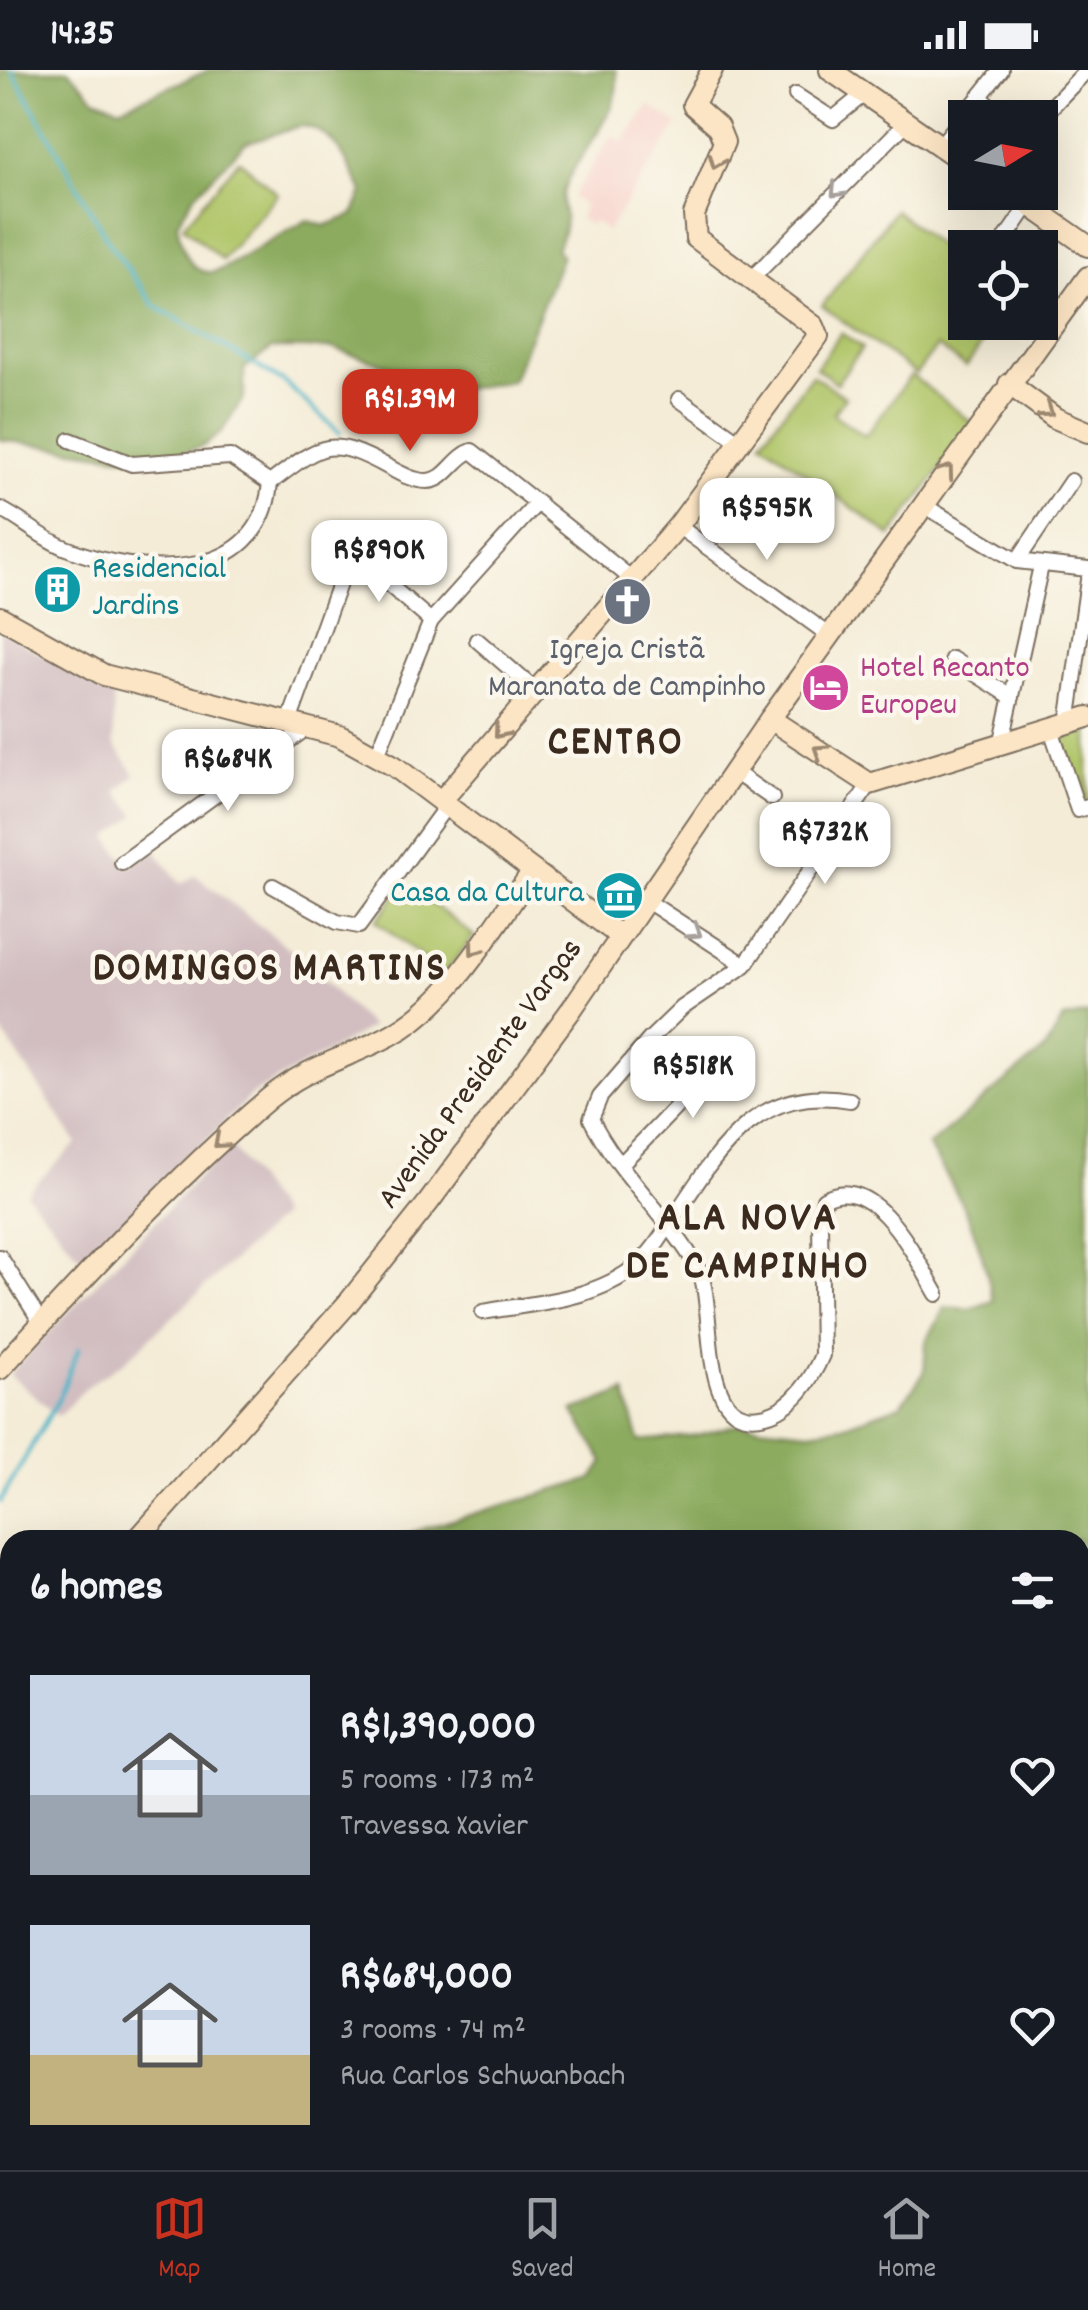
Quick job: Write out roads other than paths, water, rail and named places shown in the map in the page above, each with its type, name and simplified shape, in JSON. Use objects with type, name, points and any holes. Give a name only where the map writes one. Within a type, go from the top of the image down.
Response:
[{"type":"main road","points":[[830,70],[948,151]]},
{"type":"main road","points":[[444,802],[535,690],[678,526],[816,340],[814,326],[696,238],[694,215],[724,142],[718,127],[693,105],[708,76]]},
{"type":"main road","points":[[1037,210],[1088,246]]},
{"type":"main road","name":"Avenida Presidente Vargas","points":[[146,1530],[383,1260],[552,1036],[733,771],[1088,277]]},
{"type":"main road","points":[[1009,384],[1055,418],[1088,432]]},
{"type":"main road","points":[[0,617],[104,675],[340,736],[377,755],[620,936]]},
{"type":"main road","points":[[770,719],[870,784],[1069,724]]},
{"type":"main road","points":[[0,1370],[207,1153],[272,1096],[304,1074],[388,1037],[417,1018],[462,967],[533,871]]},
{"type":"street","points":[[940,146],[1002,70]]},
{"type":"street","points":[[1058,100],[1084,73]]},
{"type":"street","points":[[796,95],[833,119],[864,94]]},
{"type":"street","points":[[980,97],[983,100]]},
{"type":"street","points":[[750,281],[906,122]]},
{"type":"street","points":[[679,398],[741,443]]},
{"type":"street","points":[[70,440],[132,464],[230,458],[270,483]]},
{"type":"street","points":[[0,510],[64,548],[154,570],[187,566],[232,549],[262,524],[270,483],[303,458],[329,446],[353,448],[424,481],[437,479],[472,451],[632,579]]},
{"type":"street","points":[[1017,561],[1071,481]]},
{"type":"street","points":[[377,755],[431,622],[538,502]]},
{"type":"street","points":[[922,505],[1017,561],[1088,569]]},
{"type":"street","points":[[678,526],[829,636]]},
{"type":"street","points":[[122,863],[298,725],[348,559],[388,584],[431,622]]},
{"type":"street","points":[[1001,745],[1042,566]]},
{"type":"street","points":[[1088,580],[1069,724],[1078,810],[1088,807]]},
{"type":"street","points":[[477,640],[535,690]]},
{"type":"street","points":[[952,659],[1012,697]]},
{"type":"street","points":[[733,771],[772,798]]},
{"type":"street","points":[[870,784],[745,965],[682,1008],[650,1039],[590,1114],[593,1124],[705,1284],[710,1347],[722,1399],[747,1414],[764,1416],[783,1407],[802,1390],[822,1356],[820,1222],[824,1199],[852,1193],[884,1212],[937,1294]]},
{"type":"street","points":[[274,886],[337,922],[359,926],[444,802]]},
{"type":"street","points":[[644,899],[745,965]]},
{"type":"street","points":[[621,1164],[693,1092],[744,1053]]},
{"type":"street","points":[[483,1312],[574,1296],[614,1280],[649,1254],[721,1150],[770,1108],[802,1096],[850,1100]]},
{"type":"street","points":[[0,1257],[42,1324]]},
{"type":"street","points":[[0,1290],[13,1276]]},
{"type":"waterway","points":[[12,70],[111,246],[155,306],[284,382],[340,433]]},
{"type":"waterway","points":[[0,1502],[59,1398],[79,1348]]},
{"type":"place","name":"Residencial Jardins","points":[[57,589]]},
{"type":"place","name":"Igreja Cristã Maranata de Campinho","points":[[627,602]]},
{"type":"place","name":"Hotel Recanto Europeu","points":[[825,688]]},
{"type":"place","name":"Casa da Cultura","points":[[619,895]]},
{"type":"district","name":"CENTRO","points":[[616,745]]},
{"type":"district","name":"DOMINGOS MARTINS","points":[[270,971]]},
{"type":"district","name":"ALA NOVA DE CAMPINHO","points":[[748,1245]]}]
